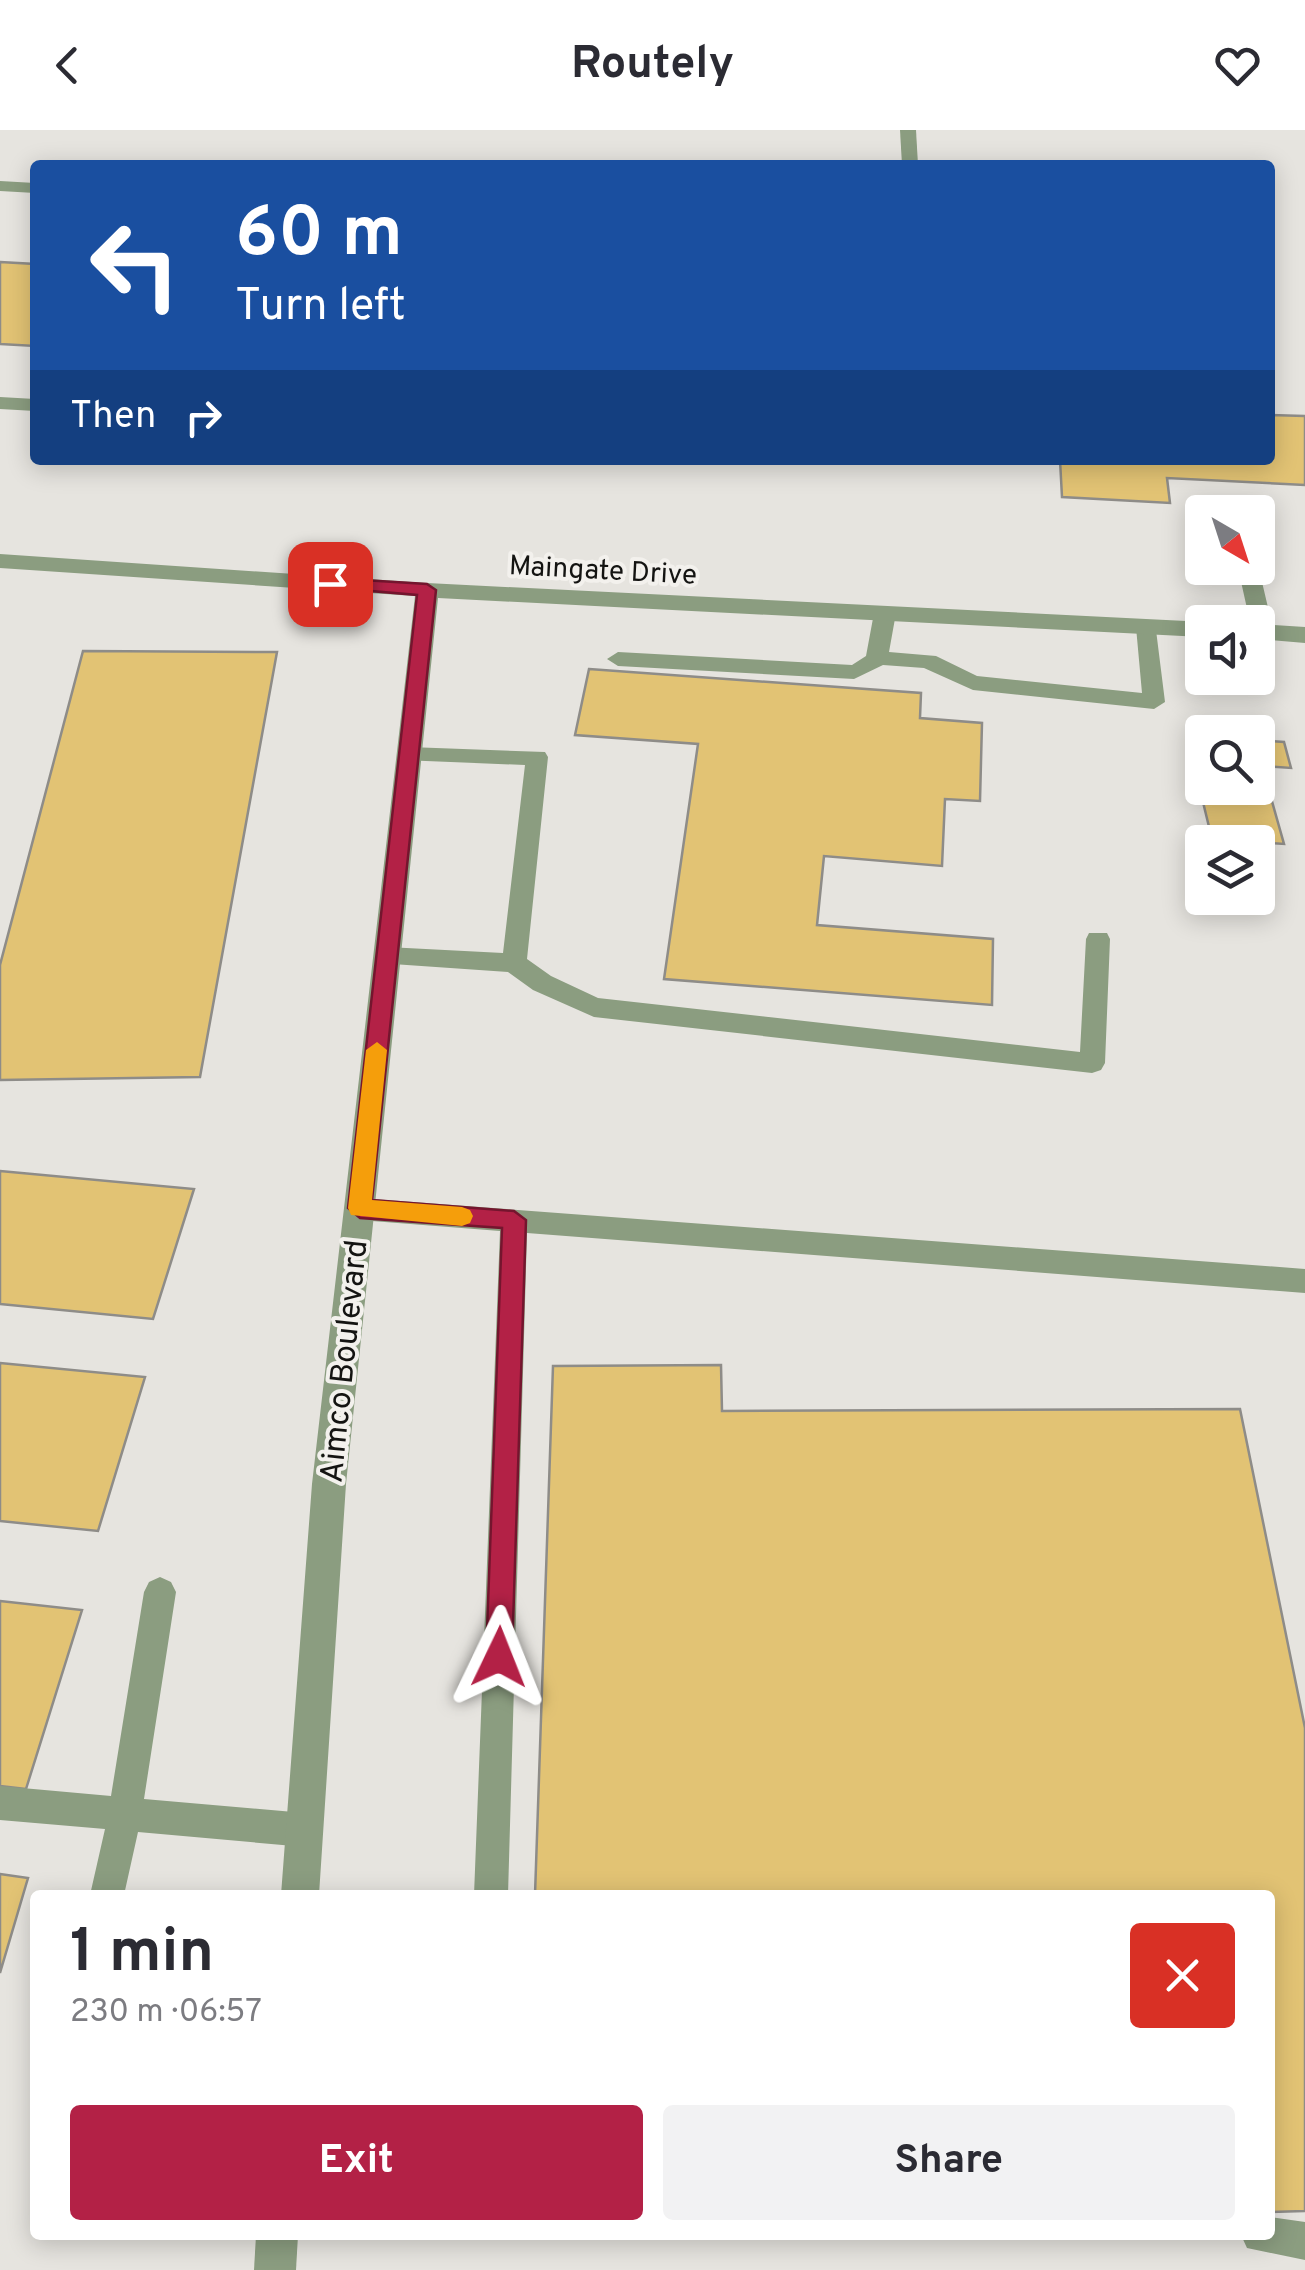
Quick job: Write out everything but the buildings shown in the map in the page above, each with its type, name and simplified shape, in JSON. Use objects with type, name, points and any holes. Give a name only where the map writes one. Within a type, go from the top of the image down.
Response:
[{"type":"street","name":"Maingate Drive","points":[[0,561],[427,590],[1185,629]]},
{"type":"street","name":"Aimco Boulevard","points":[[300,1890],[329,1484],[427,590]]},
{"type":"street","points":[[1275,633],[1305,635]]},
{"type":"street","points":[[274,2270],[277,2240]]},
{"type":"lane","points":[[908,130],[910,160]]},
{"type":"lane","points":[[0,186],[30,188]]},
{"type":"lane","points":[[0,403],[30,405]]},
{"type":"lane","points":[[618,659],[854,672],[870,666],[876,658],[885,614]]},
{"type":"lane","points":[[876,658],[928,661],[974,684],[1154,702],[1148,626]]},
{"type":"lane","points":[[409,755],[537,758],[514,963]]},
{"type":"lane","points":[[387,956],[514,963],[542,983],[594,1007],[1092,1063],[1098,938]]},
{"type":"lane","points":[[360,1208],[1305,1281]]},
{"type":"lane","points":[[491,1890],[514,1220]]},
{"type":"lane","points":[[108,1890],[126,1814],[160,1592]]},
{"type":"lane","points":[[0,1803],[305,1830]]},
{"type":"lane","points":[[1275,2237],[1305,2241]]},
{"type":"slow traffic","points":[[377,1050],[360,1208],[462,1216]]},
{"type":"route","points":[[330,584],[427,590],[360,1208],[514,1220],[499,1657]]}]
